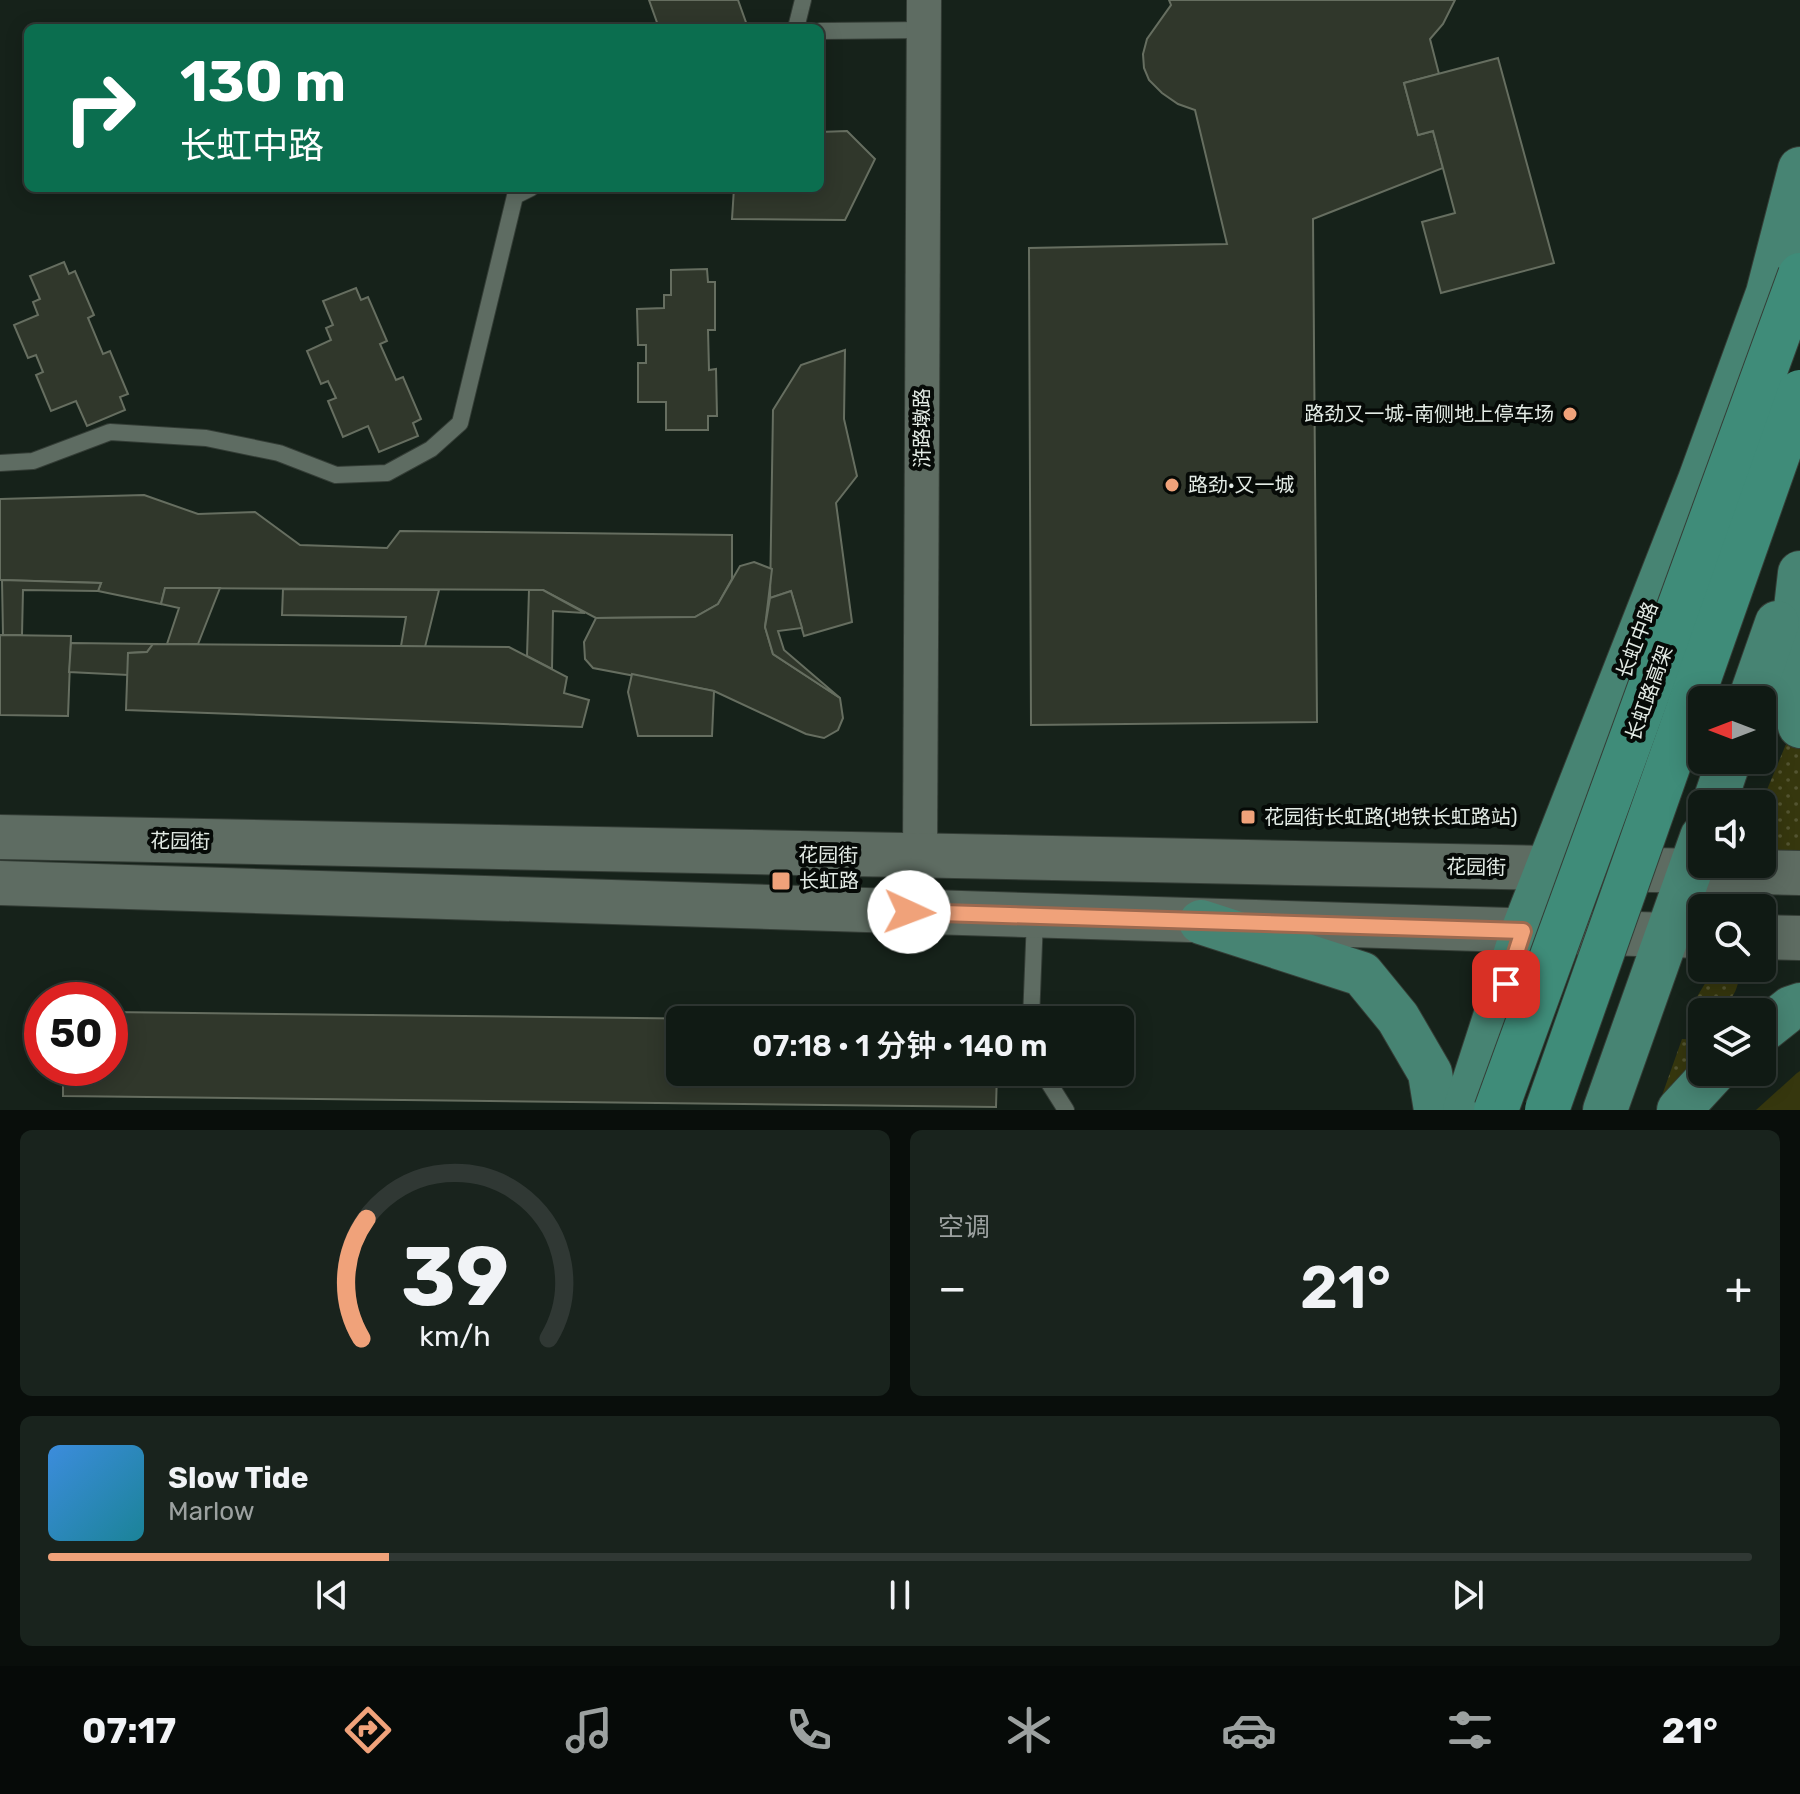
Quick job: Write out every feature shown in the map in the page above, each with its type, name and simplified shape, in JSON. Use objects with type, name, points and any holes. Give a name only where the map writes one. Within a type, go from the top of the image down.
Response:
[{"type":"highway","name":"长虹路高架","points":[[1496,1110],[1800,275]]},
{"type":"highway","points":[[1547,1110],[1800,392]]},
{"type":"main road","name":"长虹中路","points":[[1465,1110],[1523,931],[1700,480],[1768,293],[1800,169]]},
{"type":"main road","points":[[1755,686],[1800,558]]},
{"type":"main road","points":[[1800,573],[1788,678],[1800,726]]},
{"type":"main road","points":[[1609,710],[1688,736]]},
{"type":"main road","name":"花园街","points":[[0,837],[1547,869],[1688,855]]},
{"type":"main road","name":"花园街","points":[[1776,869],[1800,873]]},
{"type":"main road","points":[[1605,1110],[1685,935],[1693,878]]},
{"type":"main road","points":[[0,883],[1685,935]]},
{"type":"main road","points":[[1201,922],[1362,974],[1398,1018],[1430,1073],[1436,1110]]},
{"type":"main road","points":[[1776,937],[1800,938]]},
{"type":"main road","points":[[1776,1020],[1800,1005]]},
{"type":"main road","points":[[1679,1110],[1701,1086]]},
{"type":"street","name":"浒路墩路","points":[[920,857],[924,15]]},
{"type":"lane","points":[[797,24],[803,0]]},
{"type":"lane","points":[[824,30],[924,15]]},
{"type":"lane","points":[[0,463],[33,461],[110,432],[206,438],[279,453],[336,475],[387,473],[431,449],[460,423],[515,196],[523,192]]},
{"type":"lane","points":[[1032,1006],[1035,916]]},
{"type":"lane","points":[[1051,1086],[1066,1110]]},
{"type":"shaded area","points":[[1794,725],[1800,738],[1800,864],[1776,863],[1776,790],[1767,790]]},
{"type":"shaded area","points":[[1706,982],[1738,982],[1731,998],[1696,998]]},
{"type":"shaded area","points":[[1682,1039],[1688,1039],[1688,1080],[1659,1104]]},
{"type":"shaded area","points":[[1800,1071],[1800,1110],[1756,1110],[1797,1073]]},
{"type":"building","points":[[649,0],[738,0],[747,24],[658,24]]},
{"type":"building","name":"路劲·又一城","points":[[1169,0],[1455,0],[1443,24],[1430,39],[1439,74],[1404,83],[1418,135],[1433,131],[1443,168],[1313,219],[1317,722],[1031,725],[1029,248],[1227,244],[1195,110],[1178,104],[1162,93],[1149,80],[1144,68],[1143,54],[1147,39],[1171,5]]},
{"type":"building","points":[[1498,58],[1554,263],[1441,293],[1422,222],[1455,213],[1433,131],[1418,135],[1404,83]]},
{"type":"building","points":[[847,131],[875,159],[845,220],[732,219],[734,192],[824,192],[824,132]]},
{"type":"building","points":[[64,262],[69,274],[75,271],[94,315],[88,318],[103,354],[110,351],[128,394],[120,397],[125,410],[87,426],[76,401],[51,411],[36,375],[43,372],[36,355],[28,358],[14,325],[38,315],[33,302],[40,299],[30,276]]},
{"type":"building","points":[[707,269],[708,282],[715,282],[715,330],[708,330],[709,370],[716,369],[717,416],[708,416],[708,430],[666,430],[666,402],[638,402],[638,363],[646,363],[646,345],[638,345],[637,309],[664,308],[664,295],[671,295],[671,270]]},
{"type":"building","points":[[356,288],[361,300],[368,297],[387,341],[380,344],[396,380],[403,377],[421,419],[413,423],[418,436],[379,452],[368,426],[343,437],[328,401],[336,398],[328,381],[321,384],[307,351],[331,340],[326,328],[333,325],[323,301]]},
{"type":"building","points":[[845,350],[844,419],[857,476],[836,503],[852,622],[804,636],[791,591],[770,598],[773,410],[801,365]]},
{"type":"building","points":[[144,495],[198,514],[255,512],[300,545],[387,548],[400,531],[732,535],[732,579],[718,604],[695,617],[596,618],[543,590],[165,588],[161,604],[98,591],[101,583],[0,580],[0,499]]},
{"type":"building","points":[[754,562],[772,569],[765,627],[773,654],[840,698],[843,718],[838,730],[824,738],[806,734],[714,691],[593,668],[585,659],[584,642],[596,618],[695,617],[718,604],[740,566]]},
{"type":"building","points":[[2,580],[101,583],[98,591],[23,590],[22,635],[3,635]]},
{"type":"building","points":[[165,588],[220,588],[198,644],[167,644],[179,608],[161,604]]},
{"type":"building","points":[[283,589],[439,590],[425,647],[401,646],[406,617],[282,615]]},
{"type":"building","points":[[529,590],[543,590],[585,613],[553,611],[552,669],[527,656]]},
{"type":"building","points":[[791,591],[802,628],[778,631],[784,650],[840,698],[773,654],[765,627],[770,598]]},
{"type":"building","points":[[0,635],[71,636],[68,716],[0,715]]},
{"type":"building","points":[[71,643],[153,644],[147,652],[128,653],[128,675],[69,672]]},
{"type":"building","points":[[153,644],[509,647],[567,677],[564,693],[589,700],[582,727],[126,710],[128,653],[147,652]]},
{"type":"building","points":[[632,674],[714,691],[712,736],[638,736],[628,692]]},
{"type":"building","points":[[128,1012],[666,1018],[666,1086],[997,1086],[996,1107],[63,1096],[63,1086],[128,1086]]},
{"type":"place","name":"路劲又一城-南侧地上停车场","points":[[1570,414]]},
{"type":"place","name":"路劲·又一城","points":[[1172,485]]},
{"type":"place","name":"花园街长虹路(地铁长虹路站)","points":[[1248,817]]},
{"type":"place","name":"长虹路","points":[[781,881]]},
{"type":"route","points":[[909,912],[1523,931],[1506,984]]}]
